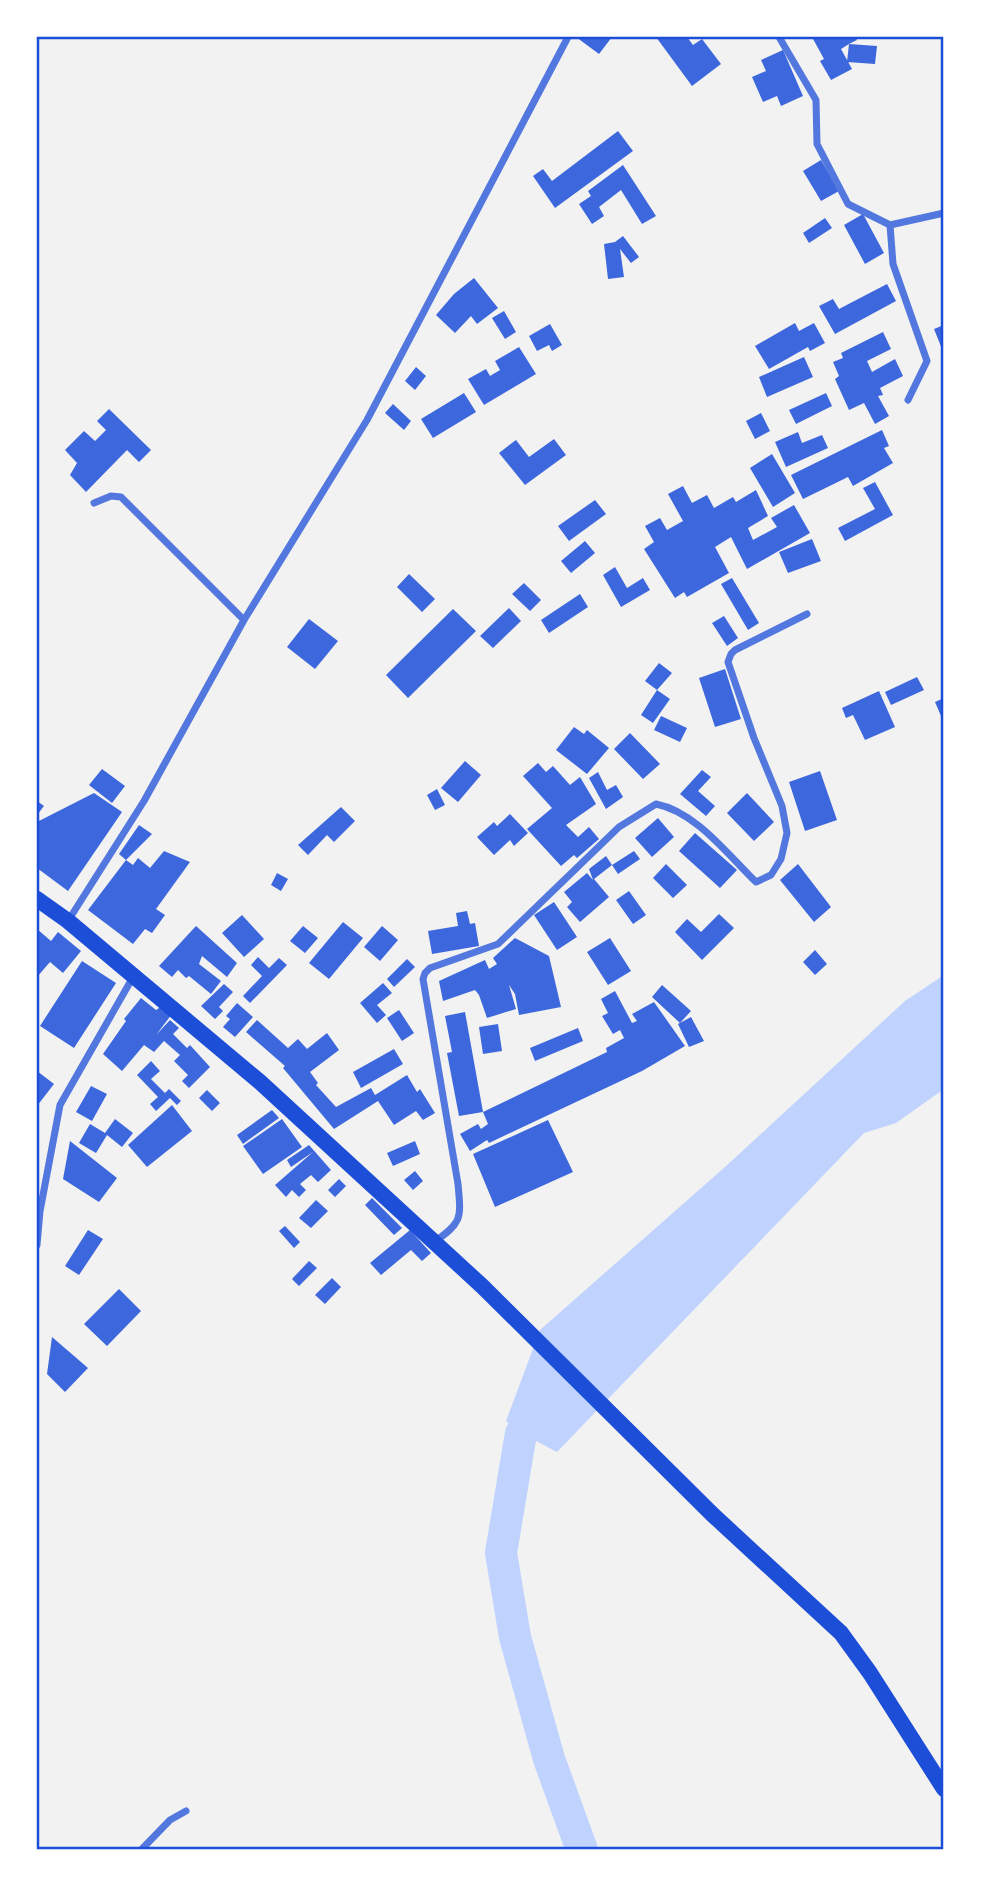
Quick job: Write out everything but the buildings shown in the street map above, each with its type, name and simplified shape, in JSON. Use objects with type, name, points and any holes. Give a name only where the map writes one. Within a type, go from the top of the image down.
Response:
[{"type":"main road","points":[[37,900],[68,921],[260,1082],[482,1286],[713,1516],[841,1633],[944,1789]]},
{"type":"street","points":[[68,921],[144,801],[244,620],[368,420],[568,37]]},
{"type":"street","points":[[779,37],[816,100],[817,144],[848,204],[890,225],[944,213]]},
{"type":"street","points":[[890,225],[893,264],[927,361],[908,400]]},
{"type":"street","points":[[94,503],[111,496],[121,497],[244,620]]},
{"type":"street","points":[[433,1242],[455,1228],[460,1209],[425,973],[430,968],[498,944],[620,827],[656,804],[670,807],[687,816],[756,882],[771,875],[781,859],[787,833],[782,806],[754,738],[728,662],[735,650],[807,614]]},
{"type":"street","points":[[37,1245],[40,1211],[60,1105],[133,976]]},
{"type":"street","points":[[141,1850],[170,1820],[186,1811]]},
{"type":"water","points":[[944,975],[944,1089],[896,1123],[864,1133],[557,1452],[521,1433],[506,1421],[540,1330],[725,1167],[905,1001]]},
{"type":"waterway","points":[[546,1401],[521,1433],[501,1553],[515,1637],[549,1759],[582,1850]]}]
